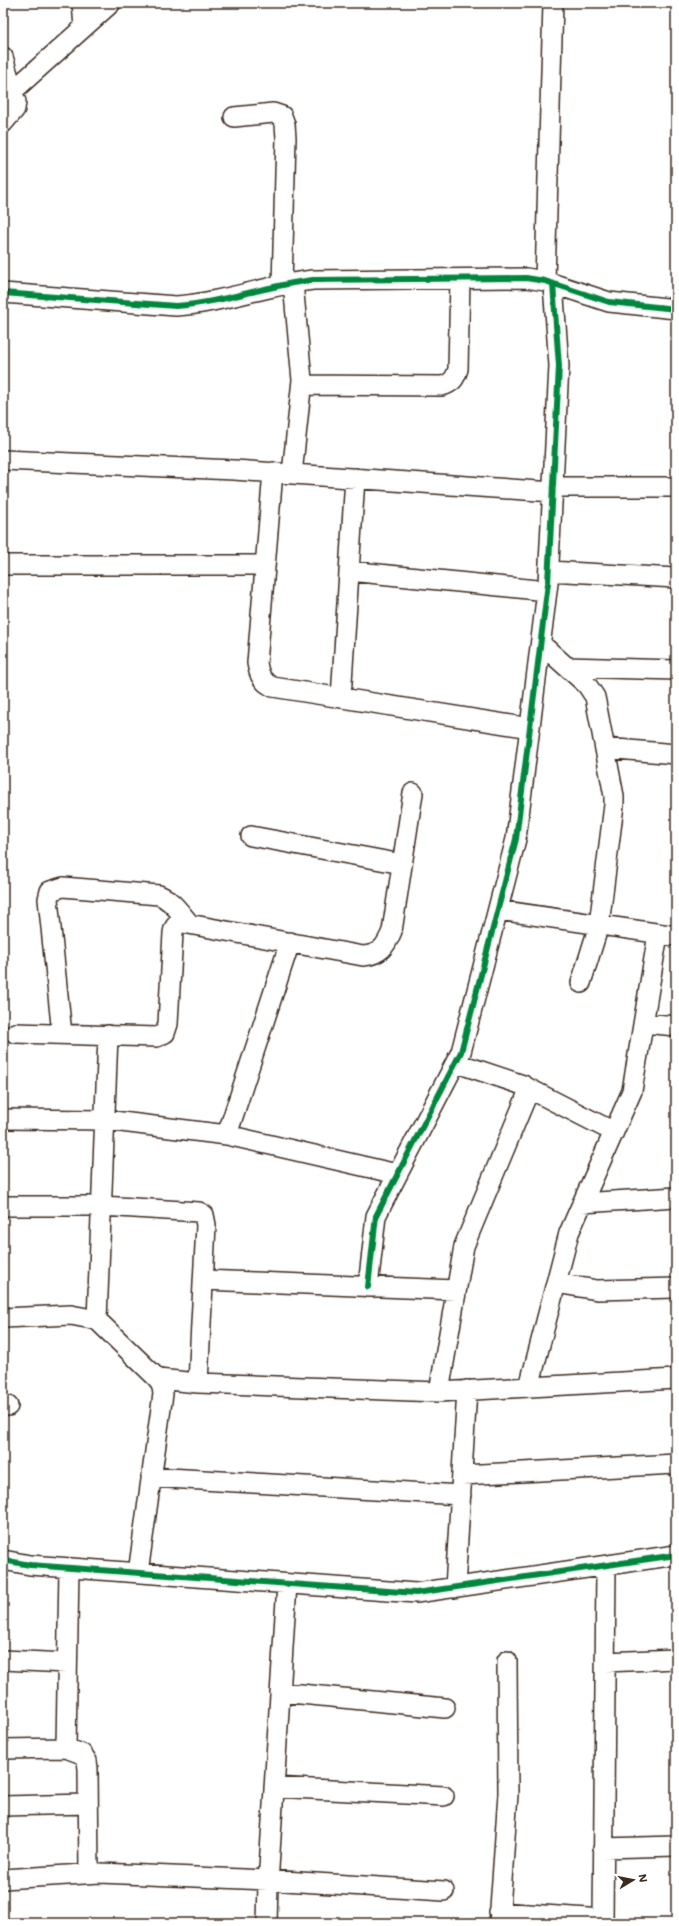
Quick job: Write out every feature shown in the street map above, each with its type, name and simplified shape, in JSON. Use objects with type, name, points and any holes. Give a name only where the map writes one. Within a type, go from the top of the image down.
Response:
[{"type":"street","points":[[82,3],[84,28]]},
{"type":"street","points":[[14,90],[112,3]]},
{"type":"street","points":[[368,1287],[374,1224],[380,1208],[461,1052],[516,838],[549,571],[559,366],[549,282],[553,3]]},
{"type":"street","points":[[3,57],[14,90],[16,102],[15,109],[3,123]]},
{"type":"street","points":[[234,117],[273,113],[282,116],[285,124],[288,284],[302,385],[292,474]]},
{"type":"street","points":[[302,385],[442,386],[450,384],[455,378],[458,369],[460,278]]},
{"type":"street","points":[[3,293],[176,306],[200,304],[288,284],[313,280],[526,278],[549,282],[609,302],[676,309]]},
{"type":"street","points":[[3,460],[273,472],[553,489],[676,487]]},
{"type":"street","points":[[273,472],[257,663],[259,674],[265,683],[273,687],[530,728]]},
{"type":"street","points":[[340,698],[355,478]]},
{"type":"street","points":[[3,565],[265,565]]},
{"type":"street","points":[[549,571],[676,578]]},
{"type":"street","points":[[349,572],[547,591]]},
{"type":"street","points":[[541,644],[587,685],[595,697],[614,805],[599,925],[581,983]]},
{"type":"street","points":[[567,667],[676,670]]},
{"type":"street","points":[[605,748],[676,754]]},
{"type":"street","points":[[15,1033],[157,1037],[165,1033],[168,1024],[173,933],[174,927],[178,924],[189,923],[363,956],[379,952],[386,945],[392,931],[413,793]]},
{"type":"street","points":[[251,836],[402,864]]},
{"type":"street","points":[[62,1034],[48,899],[50,891],[63,887],[159,894],[166,897],[189,923]]},
{"type":"street","points":[[498,910],[667,935],[644,1023],[632,1091],[569,1233],[528,1387]]},
{"type":"street","points":[[227,1135],[290,942]]},
{"type":"street","points":[[644,1023],[676,1026]]},
{"type":"street","points":[[97,1320],[108,1035]]},
{"type":"street","points":[[456,1063],[526,1087],[614,1132]]},
{"type":"street","points":[[439,1392],[464,1246],[528,1095],[526,1087]]},
{"type":"street","points":[[3,1119],[105,1120],[227,1135],[397,1174]]},
{"type":"street","points":[[582,1203],[676,1197]]},
{"type":"street","points":[[3,1206],[102,1206],[199,1212],[204,1215],[206,1225],[198,1383]]},
{"type":"street","points":[[203,1280],[456,1290]]},
{"type":"street","points":[[556,1283],[597,1290],[676,1288]]},
{"type":"street","points":[[3,1318],[72,1315],[97,1320],[158,1379],[162,1387],[163,1394],[138,1573]]},
{"type":"street","points":[[158,1379],[198,1383],[439,1392],[676,1378]]},
{"type":"street","points":[[455,1588],[467,1390]]},
{"type":"street","points":[[462,1476],[676,1464]]},
{"type":"street","points":[[151,1477],[461,1495]]},
{"type":"street","points":[[3,1560],[30,1566],[416,1593],[676,1555]]},
{"type":"street","points":[[506,1661],[508,1786],[499,1918],[602,1921],[606,1566]]},
{"type":"street","points":[[66,1748],[69,1568]]},
{"type":"street","points":[[267,1923],[268,1880],[288,1584]]},
{"type":"street","points":[[605,1662],[676,1659]]},
{"type":"street","points":[[3,1660],[67,1663]]},
{"type":"street","points":[[280,1692],[445,1708]]},
{"type":"street","points":[[3,1749],[66,1748],[82,1754],[87,1761],[89,1873]]},
{"type":"street","points":[[274,1787],[444,1796]]},
{"type":"street","points":[[3,1806],[88,1804]]},
{"type":"street","points":[[603,1848],[676,1846]]},
{"type":"street","points":[[3,1879],[89,1873],[268,1880],[444,1891]]},
{"type":"cycle path","points":[[3,293],[176,306],[210,301],[296,282],[313,280],[526,278],[545,281],[609,302],[676,309]]},
{"type":"cycle path","points":[[368,1287],[376,1216],[461,1052],[516,839],[548,583],[559,366],[553,284]]},
{"type":"cycle path","points":[[3,1560],[30,1565],[416,1593],[676,1555]]}]
